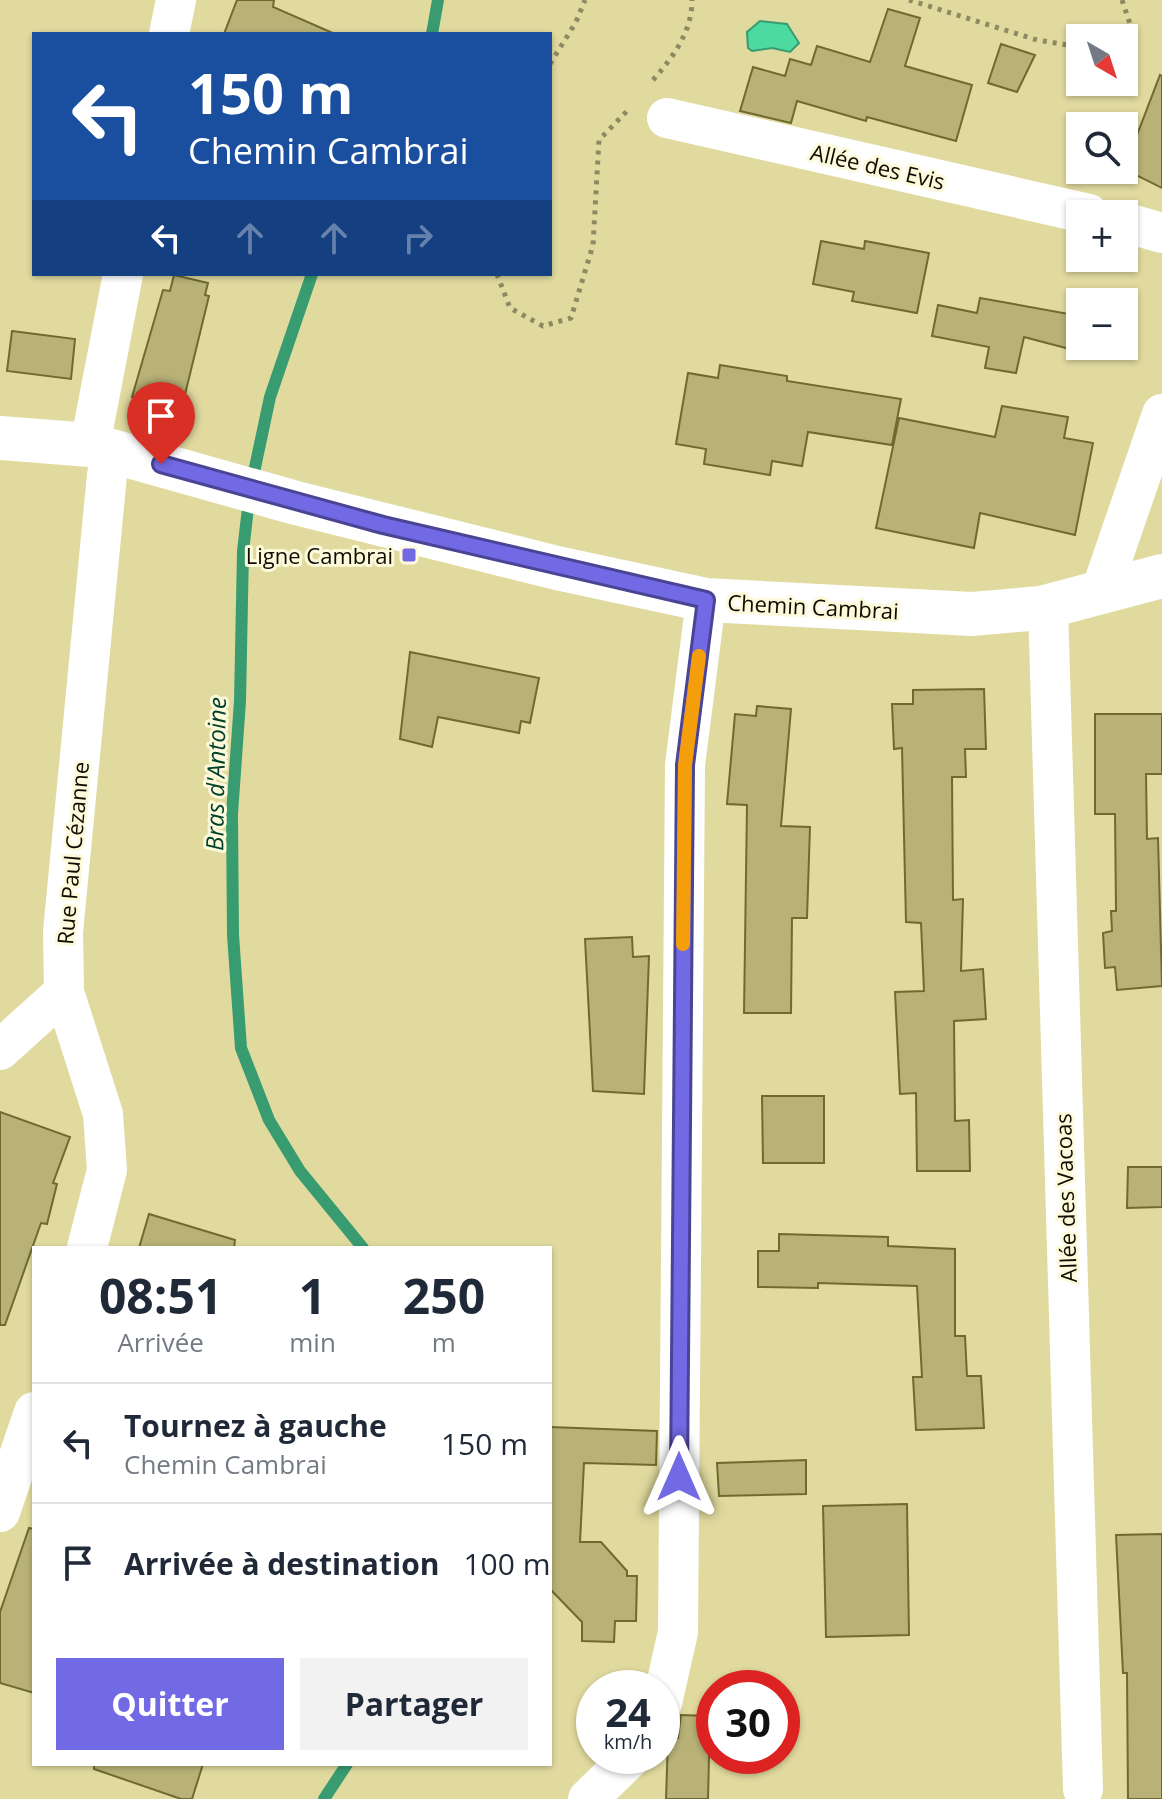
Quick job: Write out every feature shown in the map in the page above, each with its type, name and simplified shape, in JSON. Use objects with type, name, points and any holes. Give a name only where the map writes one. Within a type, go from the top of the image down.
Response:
[{"type":"street","points":[[169,32],[176,0]]},
{"type":"street","name":"Allée des Evis","points":[[650,112],[1066,209]]},
{"type":"street","points":[[1138,226],[1162,233]]},
{"type":"street","name":"Rue Paul Cézanne","points":[[88,1246],[107,1170],[103,1114],[64,992],[63,932],[107,475],[102,448],[123,276]]},
{"type":"street","points":[[1100,594],[1162,414]]},
{"type":"street","name":"Chemin Cambrai","points":[[0,438],[102,448],[296,503],[557,568],[706,600],[972,614],[1048,606],[1162,576]]},
{"type":"street","points":[[669,1670],[678,1632],[685,765],[706,600]]},
{"type":"street","name":"Allée des Vacoas","points":[[1048,606],[1083,1789]]},
{"type":"street","points":[[0,1050],[64,992]]},
{"type":"street","points":[[0,1512],[32,1418]]},
{"type":"street","points":[[588,1799],[614,1774]]},
{"type":"path","points":[[552,61],[576,22],[585,0]]},
{"type":"path","points":[[651,82],[677,52],[692,12],[692,0]]},
{"type":"path","points":[[909,0],[1037,40],[1066,45]]},
{"type":"path","points":[[1122,0],[1130,24]]},
{"type":"path","points":[[498,276],[510,308],[543,326],[571,318],[593,245],[599,140],[650,112]]},
{"type":"shaded area","points":[[760,21],[787,24],[799,43],[790,52],[772,48],[752,51],[748,48],[747,32]]},
{"type":"building","points":[[237,0],[274,0],[273,7],[330,32],[225,32]]},
{"type":"building","points":[[888,9],[920,18],[905,66],[972,85],[956,141],[867,117],[866,121],[797,101],[791,123],[740,111],[753,67],[785,76],[790,59],[811,65],[817,46],[870,62]]},
{"type":"building","points":[[1001,44],[1035,55],[1017,92],[988,83]]},
{"type":"building","points":[[1160,75],[1162,188],[1138,176],[1138,132]]},
{"type":"building","points":[[821,241],[864,249],[865,241],[929,253],[917,313],[852,301],[854,292],[813,284]]},
{"type":"building","points":[[174,276],[208,283],[205,295],[209,296],[181,411],[132,397],[163,290],[170,291]]},
{"type":"building","points":[[980,298],[1066,313],[1066,348],[1024,337],[1016,373],[985,368],[989,347],[932,336],[938,305],[977,313]]},
{"type":"building","points":[[12,331],[75,339],[71,379],[7,371]]},
{"type":"building","points":[[720,365],[787,376],[787,381],[901,399],[892,445],[808,432],[802,466],[772,461],[770,475],[704,464],[706,449],[676,444],[688,373],[718,378]]},
{"type":"building","points":[[1002,406],[1068,417],[1064,438],[1093,443],[1075,535],[980,513],[974,548],[876,528],[899,418],[995,437]]},
{"type":"building","points":[[410,652],[539,678],[530,723],[521,721],[519,733],[438,717],[432,747],[400,739]]},
{"type":"building","points":[[984,689],[986,749],[965,749],[966,777],[952,777],[953,900],[963,899],[961,971],[983,969],[986,1019],[954,1021],[955,1121],[969,1120],[970,1171],[917,1171],[916,1093],[900,1094],[895,992],[924,991],[921,923],[906,922],[902,748],[894,749],[892,704],[913,704],[913,690]]},
{"type":"building","points":[[757,706],[791,709],[781,826],[810,827],[807,918],[792,918],[791,1013],[744,1013],[747,805],[727,804],[735,714],[756,716]]},
{"type":"building","points":[[1095,714],[1162,714],[1162,774],[1146,774],[1147,839],[1158,838],[1162,986],[1117,990],[1115,967],[1105,968],[1103,933],[1112,931],[1111,911],[1116,911],[1115,814],[1095,814]]},
{"type":"building","points":[[632,937],[633,957],[649,956],[644,1094],[593,1091],[585,939]]},
{"type":"building","points":[[762,1096],[824,1096],[824,1163],[763,1163]]},
{"type":"building","points":[[0,1112],[70,1137],[53,1183],[57,1184],[47,1224],[41,1223],[5,1325],[0,1325]]},
{"type":"building","points":[[1128,1167],[1162,1167],[1162,1207],[1127,1208]]},
{"type":"building","points":[[149,1214],[235,1240],[234,1246],[140,1246]]},
{"type":"building","points":[[779,1234],[888,1237],[888,1246],[955,1249],[955,1336],[965,1336],[967,1376],[981,1376],[984,1428],[916,1430],[913,1377],[922,1377],[917,1286],[818,1283],[818,1288],[758,1287],[758,1251],[779,1251]]},
{"type":"building","points":[[552,1427],[657,1431],[656,1465],[584,1463],[580,1542],[601,1542],[627,1571],[627,1576],[637,1576],[636,1621],[615,1621],[614,1642],[582,1641],[582,1622],[552,1591]]},
{"type":"building","points":[[806,1460],[806,1494],[719,1496],[717,1463]]},
{"type":"building","points":[[907,1504],[909,1635],[826,1637],[823,1506]]},
{"type":"building","points":[[29,1528],[32,1529],[32,1692],[0,1683],[0,1612]]},
{"type":"building","points":[[1162,1534],[1162,1799],[1128,1799],[1127,1673],[1123,1673],[1116,1535]]},
{"type":"building","points":[[681,1715],[696,1716],[696,1774],[709,1774],[708,1799],[666,1799],[667,1774],[680,1774]]},
{"type":"building","points":[[94,1766],[202,1766],[192,1799],[181,1799],[94,1769]]},
{"type":"waterway","name":"Bras d'Antoine","points":[[432,32],[438,0]]},
{"type":"waterway","name":"Bras d'Antoine","points":[[311,276],[270,397],[250,491],[243,551],[240,701],[232,814],[233,935],[241,1048],[269,1120],[300,1171],[361,1246]]},
{"type":"waterway","name":"Bras d'Antoine","points":[[324,1799],[346,1766]]},
{"type":"slow traffic","points":[[683,944],[685,765],[699,656]]},
{"type":"place","name":"Ligne Cambrai","points":[[409,555]]},
{"type":"route","points":[[161,464],[383,525],[557,568],[706,600],[685,765],[679,1477]]}]
